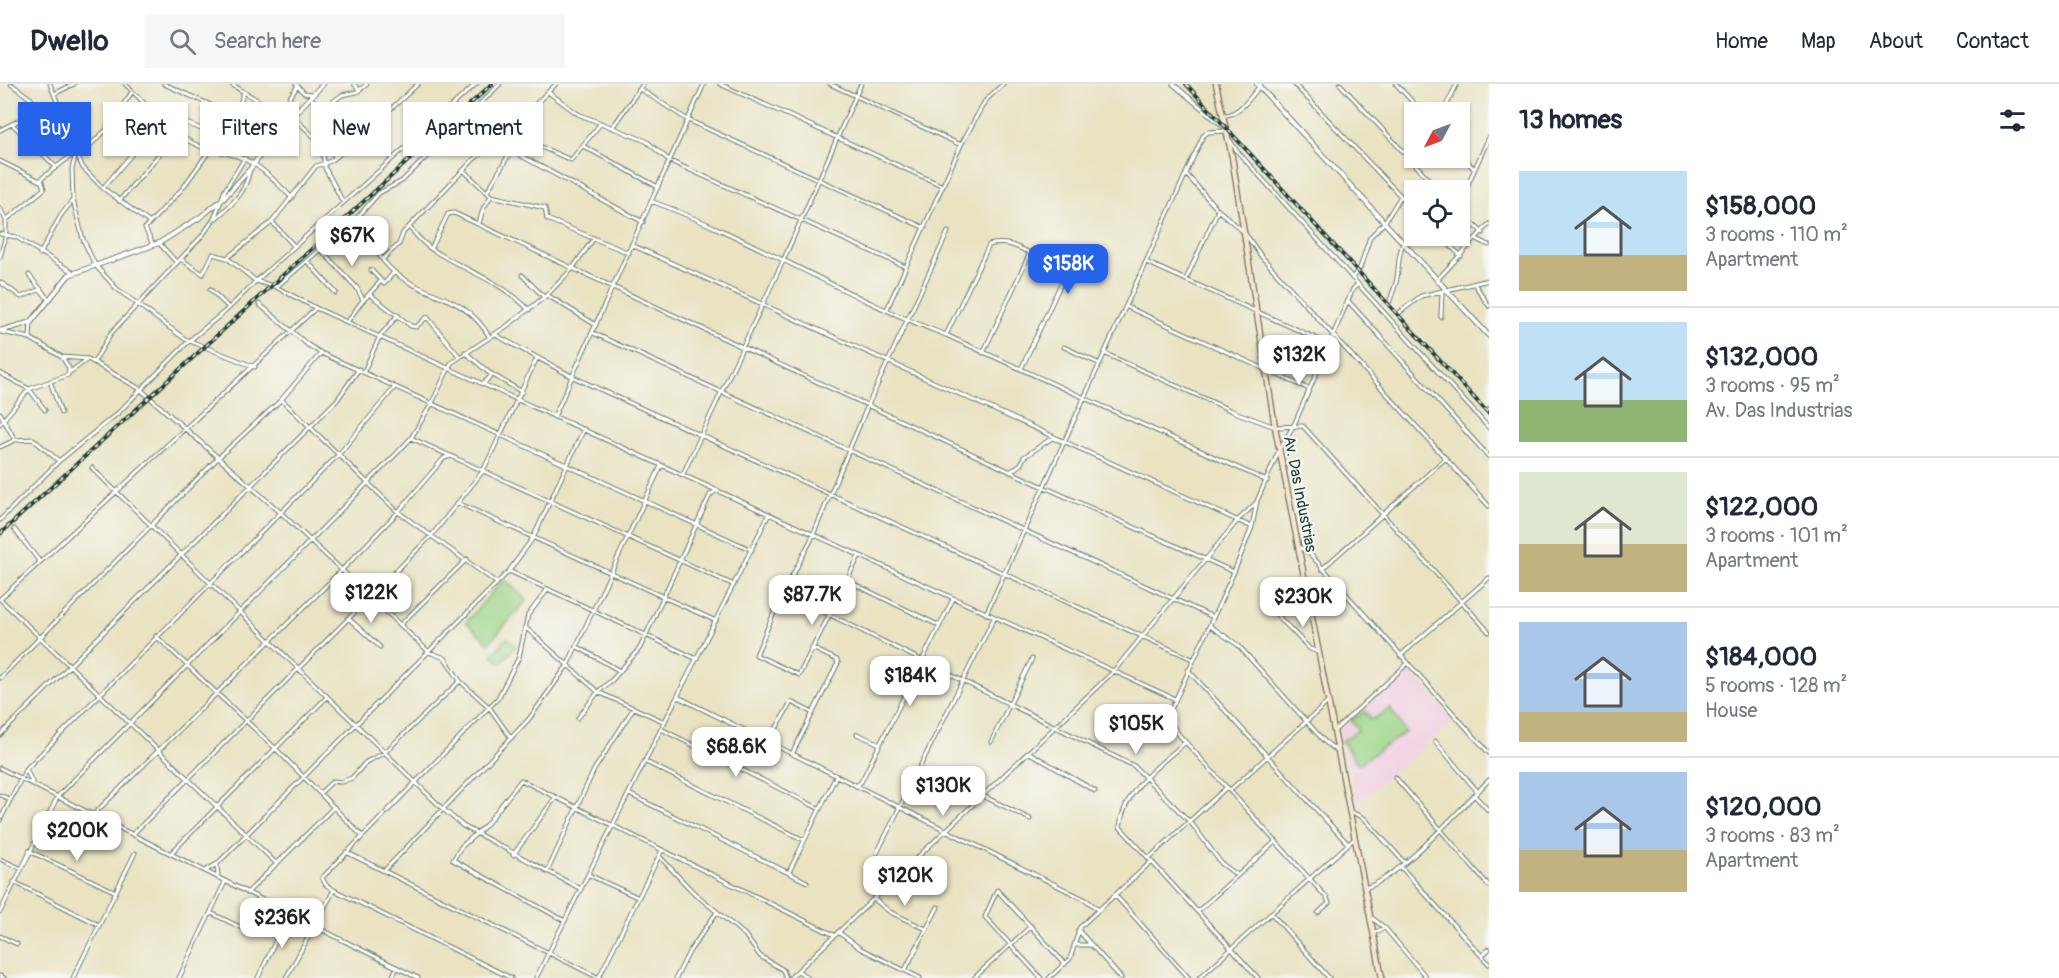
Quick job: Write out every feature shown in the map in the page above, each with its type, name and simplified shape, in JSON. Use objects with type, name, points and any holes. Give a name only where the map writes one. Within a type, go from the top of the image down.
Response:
[{"type":"main road","name":"Av. Das Industrias","points":[[1216,84],[1258,310],[1275,427],[1371,917],[1380,977]]},
{"type":"street","points":[[11,84],[33,102]]},
{"type":"street","points":[[50,84],[57,102]]},
{"type":"street","points":[[54,94],[74,84]]},
{"type":"street","points":[[125,84],[143,102]]},
{"type":"street","points":[[164,84],[205,102]]},
{"type":"street","points":[[233,84],[262,102]]},
{"type":"street","points":[[299,110],[323,84]]},
{"type":"street","points":[[354,84],[359,90]]},
{"type":"street","points":[[333,102],[342,95],[359,90],[367,84]]},
{"type":"street","points":[[391,109],[418,84]]},
{"type":"street","points":[[0,520],[59,461],[118,413],[140,389],[170,363],[189,341],[229,308],[294,246],[476,84]]},
{"type":"street","points":[[482,102],[500,84]]},
{"type":"street","points":[[549,84],[552,88]]},
{"type":"street","points":[[538,102],[556,84]]},
{"type":"street","points":[[612,128],[643,84]]},
{"type":"street","points":[[554,417],[704,84]]},
{"type":"street","points":[[720,84],[943,186]]},
{"type":"street","points":[[830,84],[961,145]]},
{"type":"street","points":[[683,474],[783,261],[861,84]]},
{"type":"street","points":[[888,309],[961,145],[986,100],[1003,84]]},
{"type":"street","points":[[1294,84],[1404,199]]},
{"type":"street","points":[[1340,84],[1404,153]]},
{"type":"street","points":[[1396,84],[1413,102]]},
{"type":"street","points":[[1448,102],[1457,84]]},
{"type":"street","points":[[1176,85],[1226,131],[1237,152],[1489,428]]},
{"type":"street","points":[[1222,115],[1229,116],[1235,112],[1259,85],[1403,243],[1444,292],[1489,336]]},
{"type":"street","points":[[287,102],[297,86],[304,93],[315,94]]},
{"type":"street","points":[[640,89],[688,120],[925,228]]},
{"type":"street","points":[[91,142],[106,130],[132,91]]},
{"type":"street","points":[[240,102],[244,92]]},
{"type":"street","points":[[548,92],[578,114],[646,141],[670,160],[906,267]]},
{"type":"street","points":[[311,98],[315,102]]},
{"type":"street","points":[[0,130],[18,121]]},
{"type":"street","points":[[543,148],[571,160],[601,123]]},
{"type":"street","points":[[12,124],[56,167]]},
{"type":"street","points":[[299,125],[311,136]]},
{"type":"street","points":[[986,614],[1205,134],[1226,131]]},
{"type":"street","points":[[1469,180],[1489,137]]},
{"type":"street","points":[[583,146],[658,187]]},
{"type":"street","points":[[40,182],[56,167],[73,156]]},
{"type":"street","points":[[76,156],[73,200],[83,239],[95,265],[117,289],[189,341],[255,367]]},
{"type":"street","points":[[77,156],[83,168],[103,188],[150,223]]},
{"type":"street","points":[[103,188],[130,156]]},
{"type":"street","points":[[119,201],[158,156]]},
{"type":"street","points":[[153,245],[145,229],[182,189],[206,156]]},
{"type":"street","points":[[238,156],[255,163],[292,198]]},
{"type":"street","points":[[0,332],[31,322],[62,282],[74,273],[159,243],[223,199],[260,156]]},
{"type":"street","points":[[323,156],[324,163],[343,202]]},
{"type":"street","points":[[276,287],[357,218],[379,193],[402,181],[427,156]]},
{"type":"street","points":[[383,259],[399,244],[403,233],[480,156]]},
{"type":"street","points":[[479,225],[489,194],[508,156]]},
{"type":"street","points":[[520,156],[643,222]]},
{"type":"street","points":[[227,258],[272,222],[316,166],[336,157]]},
{"type":"street","points":[[214,219],[225,190],[244,158]]},
{"type":"street","points":[[0,161],[40,182],[44,189],[6,220]]},
{"type":"street","points":[[1470,164],[1474,169]]},
{"type":"street","points":[[94,362],[111,333],[165,273],[182,260],[214,219],[240,196],[247,185],[251,168]]},
{"type":"street","points":[[1419,168],[1430,180]]},
{"type":"street","points":[[464,171],[489,194],[545,208],[547,219],[629,253]]},
{"type":"street","points":[[1186,174],[1218,210],[1244,232],[1261,256],[1489,506]]},
{"type":"street","points":[[1352,278],[1360,268],[1370,237],[1384,223],[1401,196]]},
{"type":"street","points":[[40,254],[61,215],[73,200]]},
{"type":"street","points":[[651,201],[908,320],[946,335],[1267,481]]},
{"type":"street","points":[[0,208],[6,220],[6,235],[0,257]]},
{"type":"street","points":[[1186,279],[1218,210]]},
{"type":"street","points":[[431,249],[444,220],[450,213],[1010,472],[1234,572]]},
{"type":"street","points":[[357,218],[394,272],[472,313],[492,335],[573,376],[1192,659]]},
{"type":"street","points":[[272,222],[294,246]]},
{"type":"street","points":[[1470,222],[1482,233]]},
{"type":"street","points":[[1436,280],[1489,224]]},
{"type":"street","points":[[409,227],[431,249],[513,294],[529,310]]},
{"type":"street","points":[[859,555],[798,675],[755,654],[814,533],[868,405],[948,232]]},
{"type":"street","points":[[0,234],[16,237],[74,273]]},
{"type":"street","points":[[0,912],[58,796],[185,665],[311,542],[411,438],[432,403],[448,366],[459,356],[529,310],[545,296],[572,269],[594,238]]},
{"type":"street","points":[[1477,239],[1489,245]]},
{"type":"street","points":[[159,243],[177,263]]},
{"type":"street","points":[[946,335],[989,245],[1010,243],[1030,253],[1047,255],[1067,264],[1062,283],[1021,369]]},
{"type":"street","points":[[1390,301],[1391,289],[1398,279],[1396,266],[1403,243]]},
{"type":"street","points":[[632,245],[1252,527]]},
{"type":"street","points":[[1450,246],[1461,256]]},
{"type":"street","points":[[321,250],[357,288],[363,300]]},
{"type":"street","points":[[983,353],[1030,253]]},
{"type":"street","points":[[182,260],[203,274],[213,254],[227,258],[256,281],[276,287],[316,308],[448,366],[554,417],[814,533],[994,618],[1175,699]]},
{"type":"street","points":[[307,260],[336,293]]},
{"type":"street","points":[[1146,262],[1258,310],[1329,344]]},
{"type":"street","points":[[371,270],[384,285],[394,272]]},
{"type":"street","points":[[29,275],[49,300]]},
{"type":"street","points":[[522,275],[545,296],[596,325]]},
{"type":"street","points":[[1399,313],[1416,299],[1489,280]]},
{"type":"street","points":[[0,282],[21,297],[40,289]]},
{"type":"street","points":[[348,321],[363,300],[381,282]]},
{"type":"street","points":[[1318,913],[1329,902],[1169,720],[1192,659],[1210,626],[1234,572],[1252,527],[1257,501],[1280,448],[1294,425],[1329,344],[1335,336],[1353,289],[1358,284]]},
{"type":"street","points":[[1475,285],[1489,306]]},
{"type":"street","points":[[210,289],[229,308]]},
{"type":"street","points":[[1441,317],[1444,292]]},
{"type":"street","points":[[369,294],[415,327],[427,316],[459,356]]},
{"type":"street","points":[[1349,302],[1489,457]]},
{"type":"street","points":[[259,304],[321,353],[752,550]]},
{"type":"street","points":[[1127,307],[1309,389]]},
{"type":"street","points":[[277,864],[248,833],[0,599],[294,332],[316,308]]},
{"type":"street","points":[[364,371],[380,336],[398,315]]},
{"type":"street","points":[[30,338],[31,322]]},
{"type":"street","points":[[0,332],[30,338],[62,357],[88,359],[140,389],[280,512],[429,652],[445,658],[460,681],[489,707],[511,738]]},
{"type":"street","points":[[592,333],[721,389],[1214,617]]},
{"type":"street","points":[[1064,347],[1100,364]]},
{"type":"street","points":[[465,352],[492,375],[522,393]]},
{"type":"street","points":[[0,678],[219,457],[281,400],[321,353]]},
{"type":"street","points":[[1106,353],[1232,411],[1275,427],[1303,426],[1489,632]]},
{"type":"street","points":[[62,357],[70,372]]},
{"type":"street","points":[[133,834],[432,536],[483,471],[519,400],[537,358]]},
{"type":"street","points":[[0,424],[29,389],[50,384],[88,359]]},
{"type":"street","points":[[0,735],[337,400],[360,369]]},
{"type":"street","points":[[0,373],[29,389],[45,410]]},
{"type":"street","points":[[484,383],[492,375]]},
{"type":"street","points":[[50,384],[61,413]]},
{"type":"street","points":[[0,820],[26,769],[339,454],[395,387]]},
{"type":"street","points":[[281,400],[398,512],[497,584]]},
{"type":"street","points":[[0,413],[15,440]]},
{"type":"street","points":[[205,871],[218,864],[509,571],[533,538],[552,503],[584,429]]},
{"type":"street","points":[[411,438],[734,585]]},
{"type":"street","points":[[1010,472],[1022,464],[1024,457],[1052,438],[1064,441]]},
{"type":"street","points":[[0,454],[2,447],[15,440],[33,440],[59,461]]},
{"type":"street","points":[[442,451],[444,458]]},
{"type":"street","points":[[94,814],[341,571],[398,512],[444,458],[452,456]]},
{"type":"street","points":[[1322,569],[1446,457]]},
{"type":"street","points":[[384,870],[529,719],[567,666],[661,465]]},
{"type":"street","points":[[92,468],[357,724],[414,784],[444,810],[463,826],[513,855],[581,889]]},
{"type":"street","points":[[578,718],[597,692],[640,648],[710,495],[710,486]]},
{"type":"street","points":[[710,495],[717,490]]},
{"type":"street","points":[[783,970],[788,978],[794,974],[1113,672],[1238,520],[1257,501]]},
{"type":"street","points":[[458,503],[716,621]]},
{"type":"street","points":[[536,978],[769,513]]},
{"type":"street","points":[[14,529],[40,562]]},
{"type":"street","points":[[1298,546],[1322,569],[1489,753]]},
{"type":"street","points":[[400,625],[466,560]]},
{"type":"street","points":[[509,571],[697,659]]},
{"type":"street","points":[[1400,657],[1489,578]]},
{"type":"street","points":[[846,580],[940,626]]},
{"type":"street","points":[[511,978],[334,890],[326,885],[322,876],[489,707],[505,687],[519,657],[530,611],[548,589]]},
{"type":"street","points":[[784,592],[1131,764],[1188,821],[1229,870],[1233,879]]},
{"type":"street","points":[[861,789],[861,782],[953,599]]},
{"type":"street","points":[[1275,613],[1310,649],[1319,652]]},
{"type":"street","points":[[348,618],[380,647]]},
{"type":"street","points":[[877,853],[994,618]]},
{"type":"street","points":[[1210,626],[1238,645],[1306,722],[1338,752]]},
{"type":"street","points":[[525,627],[597,692],[665,722]]},
{"type":"street","points":[[156,636],[275,748],[362,836]]},
{"type":"street","points":[[576,646],[620,671]]},
{"type":"street","points":[[792,754],[838,663],[837,660],[812,648]]},
{"type":"street","points":[[991,742],[1032,659]]},
{"type":"street","points":[[1334,731],[1407,664]]},
{"type":"street","points":[[1188,670],[1348,844]]},
{"type":"street","points":[[320,793],[333,781],[341,782],[352,778],[366,762],[384,753],[460,681]]},
{"type":"street","points":[[171,852],[327,697]]},
{"type":"street","points":[[677,697],[1086,900],[1099,910]]},
{"type":"street","points":[[768,743],[791,702],[813,713]]},
{"type":"street","points":[[1049,978],[1065,963],[1075,945],[1078,930],[1188,821],[1328,702]]},
{"type":"street","points":[[547,872],[598,763],[633,709]]},
{"type":"street","points":[[661,729],[820,808]]},
{"type":"street","points":[[857,734],[880,744]]},
{"type":"street","points":[[1435,741],[1477,791]]},
{"type":"street","points":[[1186,742],[1145,777],[1133,794],[1120,825],[1122,831],[1258,978]]},
{"type":"street","points":[[1028,752],[1095,791]]},
{"type":"street","points":[[646,762],[804,840]]},
{"type":"street","points":[[0,768],[418,978]]},
{"type":"street","points":[[26,769],[33,784]]},
{"type":"street","points":[[789,872],[836,776]]},
{"type":"street","points":[[1395,777],[1489,886]]},
{"type":"street","points":[[565,921],[453,861],[461,847],[486,825],[521,780],[834,935]]},
{"type":"street","points":[[1364,888],[1375,885],[1400,866],[1489,780]]},
{"type":"street","points":[[855,786],[861,782]]},
{"type":"street","points":[[629,794],[807,882]]},
{"type":"street","points":[[0,795],[9,799]]},
{"type":"street","points":[[981,795],[1030,819]]},
{"type":"street","points":[[1474,795],[1489,811]]},
{"type":"street","points":[[513,855],[556,797]]},
{"type":"street","points":[[247,893],[334,807]]},
{"type":"street","points":[[1349,811],[1364,818],[1404,862]]},
{"type":"street","points":[[1199,978],[1354,839]]},
{"type":"street","points":[[1198,911],[1276,841]]},
{"type":"street","points":[[346,852],[599,978],[662,850]]},
{"type":"street","points":[[29,851],[116,892]]},
{"type":"street","points":[[73,978],[135,853]]},
{"type":"street","points":[[659,856],[693,892],[751,941],[760,956],[794,974]]},
{"type":"street","points":[[0,859],[20,868]]},
{"type":"street","points":[[218,864],[218,878]]},
{"type":"street","points":[[1400,866],[1489,964]]},
{"type":"street","points":[[1229,870],[1238,875]]},
{"type":"street","points":[[588,875],[637,897]]},
{"type":"street","points":[[14,882],[99,925]]},
{"type":"street","points":[[179,978],[225,882]]},
{"type":"street","points":[[286,978],[334,890]]},
{"type":"street","points":[[1041,978],[985,917],[985,911],[996,890],[1065,963]]},
{"type":"street","points":[[1115,895],[1189,978]]},
{"type":"street","points":[[874,899],[890,912],[926,929]]},
{"type":"street","points":[[905,970],[938,907]]},
{"type":"street","points":[[676,978],[689,952],[717,912]]},
{"type":"street","points":[[211,913],[242,928]]},
{"type":"street","points":[[258,978],[289,913]]},
{"type":"street","points":[[1271,913],[1329,978]]},
{"type":"street","points":[[1371,917],[1385,928],[1427,978]]},
{"type":"street","points":[[974,978],[1031,926]]},
{"type":"street","points":[[1373,933],[1385,928]]},
{"type":"street","points":[[1078,930],[1121,978]]},
{"type":"street","points":[[838,932],[861,949],[920,978]]},
{"type":"street","points":[[0,936],[17,944]]},
{"type":"street","points":[[1075,945],[1092,945]]},
{"type":"street","points":[[1482,956],[1489,949]]},
{"type":"street","points":[[392,978],[397,967]]},
{"type":"street","points":[[797,970],[808,978]]},
{"type":"shaded area","points":[[1407,669],[1454,721],[1357,803],[1339,730]]},
{"type":"green space","points":[[504,579],[527,600],[489,643],[466,622]]},
{"type":"green space","points":[[507,638],[516,646],[501,663],[492,655]]},
{"type":"green space","points":[[1390,708],[1406,732],[1358,764],[1342,741],[1358,730],[1351,720],[1365,711],[1372,720]]},
{"type":"railway","points":[[0,534],[492,84]]},
{"type":"railway","points":[[1186,84],[1489,414]]}]
